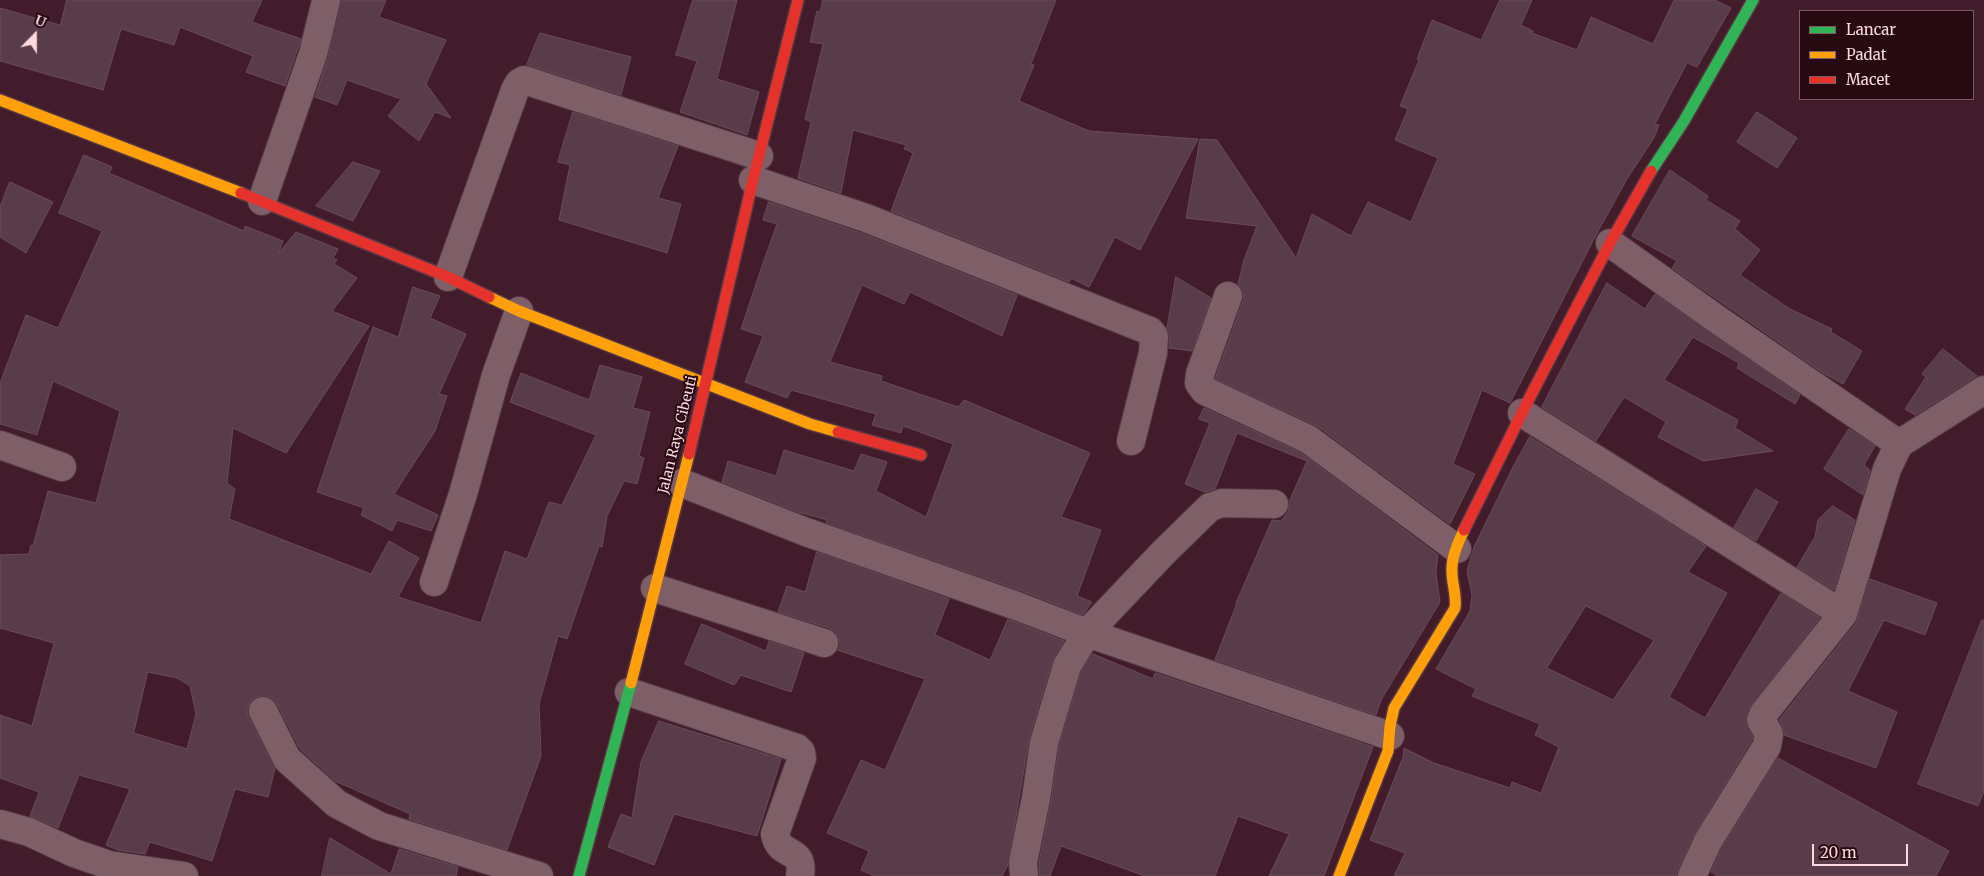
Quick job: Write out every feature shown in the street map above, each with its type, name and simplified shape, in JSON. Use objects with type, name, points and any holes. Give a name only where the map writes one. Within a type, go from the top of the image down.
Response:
[{"type":"street","name":"Jalan Raya Cibeuti","points":[[579,876],[629,692],[707,383],[756,168],[798,0]]},
{"type":"street","points":[[1339,876],[1384,763],[1394,708],[1455,608],[1457,600],[1452,575],[1457,549],[1522,413],[1640,187],[1684,121],[1753,0]]},
{"type":"street","points":[[262,201],[313,54],[326,1]]},
{"type":"street","points":[[448,276],[515,90],[519,82],[524,80],[756,168],[866,218],[1150,331],[1154,336],[1153,353],[1132,441]]},
{"type":"street","points":[[0,100],[262,201],[448,276],[518,311],[810,424],[921,455]]},
{"type":"street","points":[[1610,243],[1718,320],[1899,444]]},
{"type":"street","points":[[1228,296],[1200,374],[1199,383],[1205,391],[1308,439],[1457,549]]},
{"type":"street","points":[[434,582],[463,494],[496,375],[518,311]]},
{"type":"street","points":[[1692,876],[1708,841],[1766,746],[1769,734],[1761,720],[1764,713],[1844,614],[1887,470],[1899,444],[1984,390]]},
{"type":"street","points":[[1522,413],[1844,614]]},
{"type":"street","points":[[0,445],[62,467]]},
{"type":"street","points":[[682,483],[806,532],[1017,606],[1087,633],[1390,736]]},
{"type":"street","points":[[1024,876],[1023,862],[1036,798],[1044,743],[1068,666],[1087,633],[1210,507],[1222,503],[1274,504]]},
{"type":"street","points":[[655,588],[824,643]]},
{"type":"street","points":[[629,692],[797,748],[801,752],[802,758],[775,834],[776,841],[782,848],[798,857],[802,863],[800,876]]},
{"type":"street","points":[[263,712],[288,759],[337,804],[379,826],[539,876]]},
{"type":"street","points":[[0,824],[29,832],[74,853],[109,865],[184,876]]},
{"type":"building","points":[[67,0],[262,0],[252,22],[301,39],[285,86],[246,72],[253,56],[180,27],[174,45],[121,29],[103,90],[0,61],[0,8],[60,25]]},
{"type":"building","points":[[341,0],[386,0],[379,17],[446,40],[426,84],[451,118],[435,112],[419,141],[388,116],[401,99],[347,80],[337,105],[315,97],[328,58]]},
{"type":"building","points":[[693,0],[737,0],[717,79],[759,92],[747,135],[680,112],[697,61],[676,55]]},
{"type":"building","points":[[823,0],[1056,0],[1031,64],[1034,65],[1019,101],[1089,131],[1198,139],[1140,250],[1115,237],[1089,287],[1071,278],[1069,282],[891,211],[913,153],[904,149],[906,145],[853,130],[841,193],[798,178],[811,122],[805,119],[823,44],[810,42],[817,11],[820,12]]},
{"type":"building","points":[[1500,0],[1532,0],[1521,25],[1533,31],[1532,33],[1577,50],[1591,17],[1653,44],[1674,0],[1715,0],[1731,8],[1697,67],[1687,63],[1655,124],[1659,125],[1654,138],[1627,179],[1596,235],[1510,403],[1482,390],[1453,464],[1475,474],[1450,524],[1317,426],[1215,379],[1243,301],[1243,293],[1238,284],[1244,260],[1257,226],[1186,218],[1200,139],[1217,140],[1296,258],[1312,214],[1351,236],[1368,202],[1411,222],[1438,158],[1395,140],[1408,109],[1400,106],[1419,60],[1417,59],[1432,20],[1481,40]]},
{"type":"building","points":[[540,33],[631,57],[621,95],[527,65]]},
{"type":"building","points":[[573,112],[678,146],[658,198],[681,204],[667,253],[559,220],[570,165],[558,162]]},
{"type":"building","points":[[1757,112],[1797,138],[1777,168],[1737,142]]},
{"type":"building","points":[[84,155],[112,167],[109,173],[244,231],[245,226],[283,241],[278,254],[296,232],[338,249],[333,258],[337,260],[334,264],[357,278],[332,311],[369,326],[286,453],[233,428],[227,483],[235,489],[229,519],[371,574],[389,541],[419,558],[398,597],[481,623],[505,551],[527,559],[549,502],[562,505],[596,435],[510,402],[521,373],[589,400],[600,365],[642,377],[633,408],[650,412],[639,456],[644,458],[637,484],[624,481],[607,516],[602,547],[599,546],[567,639],[558,636],[539,704],[541,756],[507,850],[409,819],[410,814],[335,781],[300,749],[277,704],[272,698],[264,696],[256,697],[250,703],[247,711],[275,768],[268,797],[235,789],[212,861],[150,842],[145,854],[118,850],[106,845],[130,789],[79,775],[58,828],[30,816],[39,792],[0,778],[0,715],[32,726],[54,643],[0,628],[0,555],[29,554],[31,545],[33,546],[48,491],[96,503],[120,411],[53,381],[37,435],[0,424],[0,383],[26,315],[58,328],[102,231],[59,213]],"holes":[[[148,672],[177,678],[190,686],[196,714],[187,749],[134,733]]]},
{"type":"building","points":[[353,162],[380,171],[353,221],[316,206]]},
{"type":"building","points":[[1670,170],[1708,196],[1706,200],[1740,221],[1735,229],[1760,250],[1740,275],[1790,309],[1832,329],[1831,332],[1862,351],[1843,384],[1823,373],[1672,268],[1677,261],[1632,236]]},
{"type":"building","points":[[10,182],[53,202],[26,253],[0,237],[0,207]]},
{"type":"building","points":[[769,202],[861,233],[1017,295],[1002,336],[910,292],[904,304],[862,285],[830,362],[882,376],[881,381],[958,407],[964,400],[1090,453],[1061,517],[1101,530],[1077,596],[1092,602],[1083,615],[1022,591],[826,523],[827,520],[798,512],[722,482],[728,461],[776,476],[784,450],[854,471],[861,454],[887,462],[876,491],[926,517],[953,444],[903,426],[901,433],[872,425],[876,414],[791,390],[787,398],[745,382],[763,336],[741,329],[777,224],[763,220]]},
{"type":"building","points":[[1176,277],[1211,298],[1192,351],[1169,348],[1170,337],[1167,329]]},
{"type":"building","points":[[1607,283],[1645,309],[1655,294],[1800,395],[1795,404],[1737,368],[1739,363],[1693,337],[1664,380],[1738,420],[1735,428],[1773,451],[1703,461],[1658,437],[1666,422],[1624,397],[1596,441],[1542,407]]},
{"type":"building","points":[[413,287],[440,296],[430,318],[466,334],[439,394],[447,396],[435,431],[394,494],[438,515],[431,531],[397,520],[392,531],[361,515],[364,508],[317,492],[373,327],[398,337]]},
{"type":"building","points":[[1943,349],[1977,376],[1915,415],[1905,409],[1926,377],[1922,374]]},
{"type":"building","points":[[1204,408],[1300,452],[1438,555],[1436,573],[1440,602],[1381,700],[1376,715],[1215,660],[1236,603],[1272,520],[1281,521],[1288,512],[1289,502],[1307,461],[1237,433],[1215,489],[1205,492],[1185,484],[1210,423],[1199,419]]},
{"type":"building","points":[[1849,429],[1875,446],[1864,465],[1870,470],[1863,495],[1824,469]]},
{"type":"building","points":[[1530,437],[1706,546],[1688,572],[1727,593],[1669,697],[1705,718],[1781,593],[1820,618],[1750,707],[1745,721],[1753,737],[1752,740],[1695,833],[1677,876],[1394,876],[1405,853],[1370,840],[1403,757],[1404,748],[1434,763],[1510,788],[1512,782],[1541,793],[1559,747],[1535,735],[1540,724],[1472,696],[1476,689],[1436,669],[1470,611],[1472,595],[1467,571],[1474,547],[1513,467]],"holes":[[[1586,606],[1654,640],[1613,700],[1547,668]]]},
{"type":"building","points":[[1756,489],[1778,502],[1756,541],[1734,528]]},
{"type":"building","points":[[1833,506],[1855,520],[1834,590],[1797,567],[1815,537],[1818,520]]},
{"type":"building","points":[[817,552],[949,599],[935,635],[990,660],[1008,619],[1064,641],[1052,662],[1029,739],[1008,865],[1002,876],[874,876],[861,870],[869,851],[827,833],[861,760],[885,770],[925,679],[837,650],[839,640],[835,632],[829,628],[778,612],[787,586],[805,592]]},
{"type":"building","points":[[1870,579],[1937,603],[1925,635],[1884,620],[1848,691],[1897,712],[1876,768],[1784,735],[1783,727],[1779,720],[1856,623]]},
{"type":"building","points":[[1982,620],[1984,620],[1984,791],[1978,806],[1918,784]]},
{"type":"building","points":[[702,624],[766,651],[769,641],[804,653],[791,692],[741,675],[734,685],[685,664]]},
{"type":"building","points":[[1093,654],[1153,679],[1155,673],[1373,747],[1324,876],[1269,876],[1289,834],[1238,816],[1215,876],[1145,876],[1061,846],[1050,876],[1039,876],[1039,863],[1059,746],[1081,672]]},
{"type":"building","points":[[659,721],[781,759],[757,836],[674,814],[654,865],[608,847],[621,814],[632,818],[641,762]]},
{"type":"building","points":[[1778,758],[1949,851],[1936,876],[1718,876],[1711,872],[1722,848]]},
{"type":"building","points":[[330,838],[391,874],[399,849],[458,867],[456,876],[322,876]]},
{"type":"traffic: fast","points":[[1651,171],[1684,121],[1753,0]]},
{"type":"traffic: fast","points":[[579,876],[631,683]]},
{"type":"traffic: slow","points":[[0,100],[241,193]]},
{"type":"traffic: slow","points":[[489,297],[519,311],[810,424],[838,432]]},
{"type":"traffic: slow","points":[[631,683],[689,454]]},
{"type":"traffic: slow","points":[[1339,876],[1388,751],[1394,708],[1455,608],[1452,567],[1455,551],[1464,530]]},
{"type":"traffic: jam","points":[[689,454],[753,180],[798,0]]},
{"type":"traffic: jam","points":[[1464,530],[1610,243],[1651,171]]},
{"type":"traffic: jam","points":[[241,193],[448,277],[489,297]]},
{"type":"traffic: jam","points":[[838,432],[921,455]]}]
